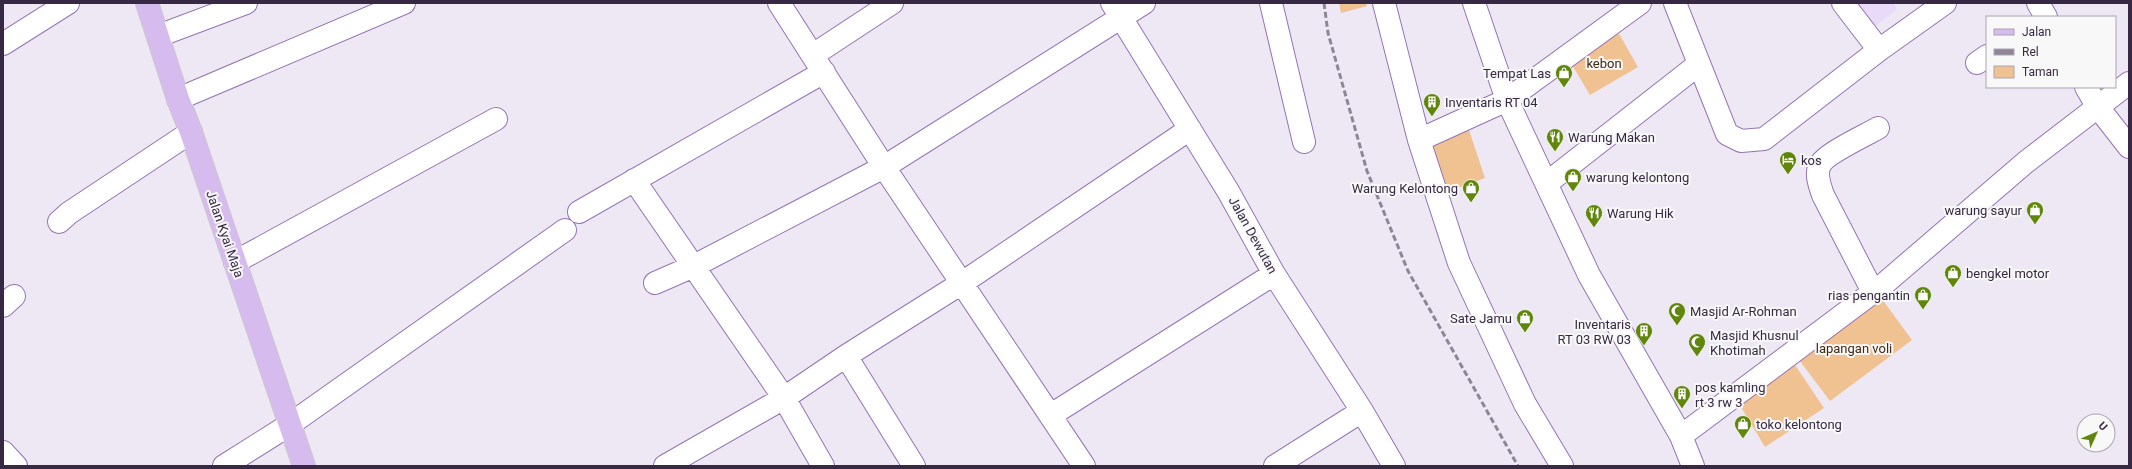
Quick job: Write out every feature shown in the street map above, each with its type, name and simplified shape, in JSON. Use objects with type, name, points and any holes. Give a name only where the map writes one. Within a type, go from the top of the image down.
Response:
[{"type":"main road","name":"Jalan Kyai Maja","points":[[147,3],[178,99],[191,132],[304,466]]},
{"type":"street","points":[[3,44],[68,3]]},
{"type":"street","points":[[158,36],[246,3]]},
{"type":"street","points":[[178,99],[404,3]]},
{"type":"street","points":[[779,3],[884,166],[1084,466]]},
{"type":"street","points":[[579,212],[634,180],[819,64],[892,3]]},
{"type":"street","points":[[654,283],[694,266],[884,166],[1117,10],[1144,3]]},
{"type":"street","points":[[1271,3],[1304,142]]},
{"type":"street","points":[[1384,3],[1419,140],[1459,262],[1525,404],[1562,466]]},
{"type":"street","points":[[1474,3],[1506,100],[1547,183],[1589,276],[1681,436],[1693,466]]},
{"type":"street","points":[[1419,140],[1506,100],[1640,3]]},
{"type":"street","points":[[1675,3],[1726,134],[1741,141],[1764,139],[1879,50],[1945,3]]},
{"type":"street","points":[[1843,3],[1879,50]]},
{"type":"street","name":"Jalan Dewutan","points":[[1117,10],[1228,191],[1274,274],[1362,411],[1394,466]]},
{"type":"street","points":[[1547,183],[1699,64]]},
{"type":"street","points":[[1681,436],[1873,292],[2026,162],[2129,82]]},
{"type":"street","points":[[2087,88],[2098,106],[2129,147]]},
{"type":"street","points":[[235,262],[496,119]]},
{"type":"street","points":[[1873,292],[1823,195],[1818,179],[1819,165],[1826,157],[1878,128]]},
{"type":"street","points":[[664,466],[784,398],[846,356],[962,283],[1190,129]]},
{"type":"street","points":[[59,222],[69,213],[191,132]]},
{"type":"street","points":[[634,180],[784,398],[823,466]]},
{"type":"street","points":[[224,466],[289,425],[565,230]]},
{"type":"street","points":[[1051,415],[1274,274]]},
{"type":"street","points":[[846,356],[914,466]]},
{"type":"street","points":[[1275,466],[1362,411]]},
{"type":"street","points":[[3,452],[16,466]]},
{"type":"shaded area","points":[[1851,3],[1893,3],[1897,9],[1872,29]]},
{"type":"green space","points":[[1339,3],[1366,3],[1367,6],[1341,13]]},
{"type":"green space","name":"kebon","points":[[1618,32],[1638,67],[1590,95],[1569,60]]},
{"type":"green space","points":[[1468,127],[1485,178],[1444,193],[1426,142]]},
{"type":"green space","name":"lapangan voli","points":[[1879,295],[1912,340],[1830,401],[1796,356]]},
{"type":"green space","points":[[1791,359],[1824,408],[1765,447],[1736,399]]},
{"type":"railway","points":[[1324,3],[1328,33],[1367,171],[1408,271],[1518,466]]},
{"type":"place","name":"Tempat Las","points":[[1564,88]]},
{"type":"place","name":"Inventaris RT 04","points":[[1432,117]]},
{"type":"place","name":"Warung Makan","points":[[1555,152]]},
{"type":"place","name":"kos","points":[[1788,175]]},
{"type":"place","name":"warung kelontong","points":[[1573,192]]},
{"type":"place","name":"Warung Kelontong","points":[[1471,203]]},
{"type":"place","name":"warung sayur","points":[[2035,225]]},
{"type":"place","name":"Warung Hik","points":[[1594,228]]},
{"type":"place","name":"bengkel motor","points":[[1953,288]]},
{"type":"place","name":"rias pengantin","points":[[1923,310]]},
{"type":"place","name":"Masjid Ar-Rohman","points":[[1677,326]]},
{"type":"place","name":"Sate Jamu","points":[[1525,333]]},
{"type":"place","name":"Inventaris RT 03 RW 03","points":[[1644,346]]},
{"type":"place","name":"Masjid Khusnul Khotimah","points":[[1697,357]]},
{"type":"place","name":"pos kamling rt 3 rw 3","points":[[1682,409]]},
{"type":"place","name":"toko kelontong","points":[[1743,439]]}]
